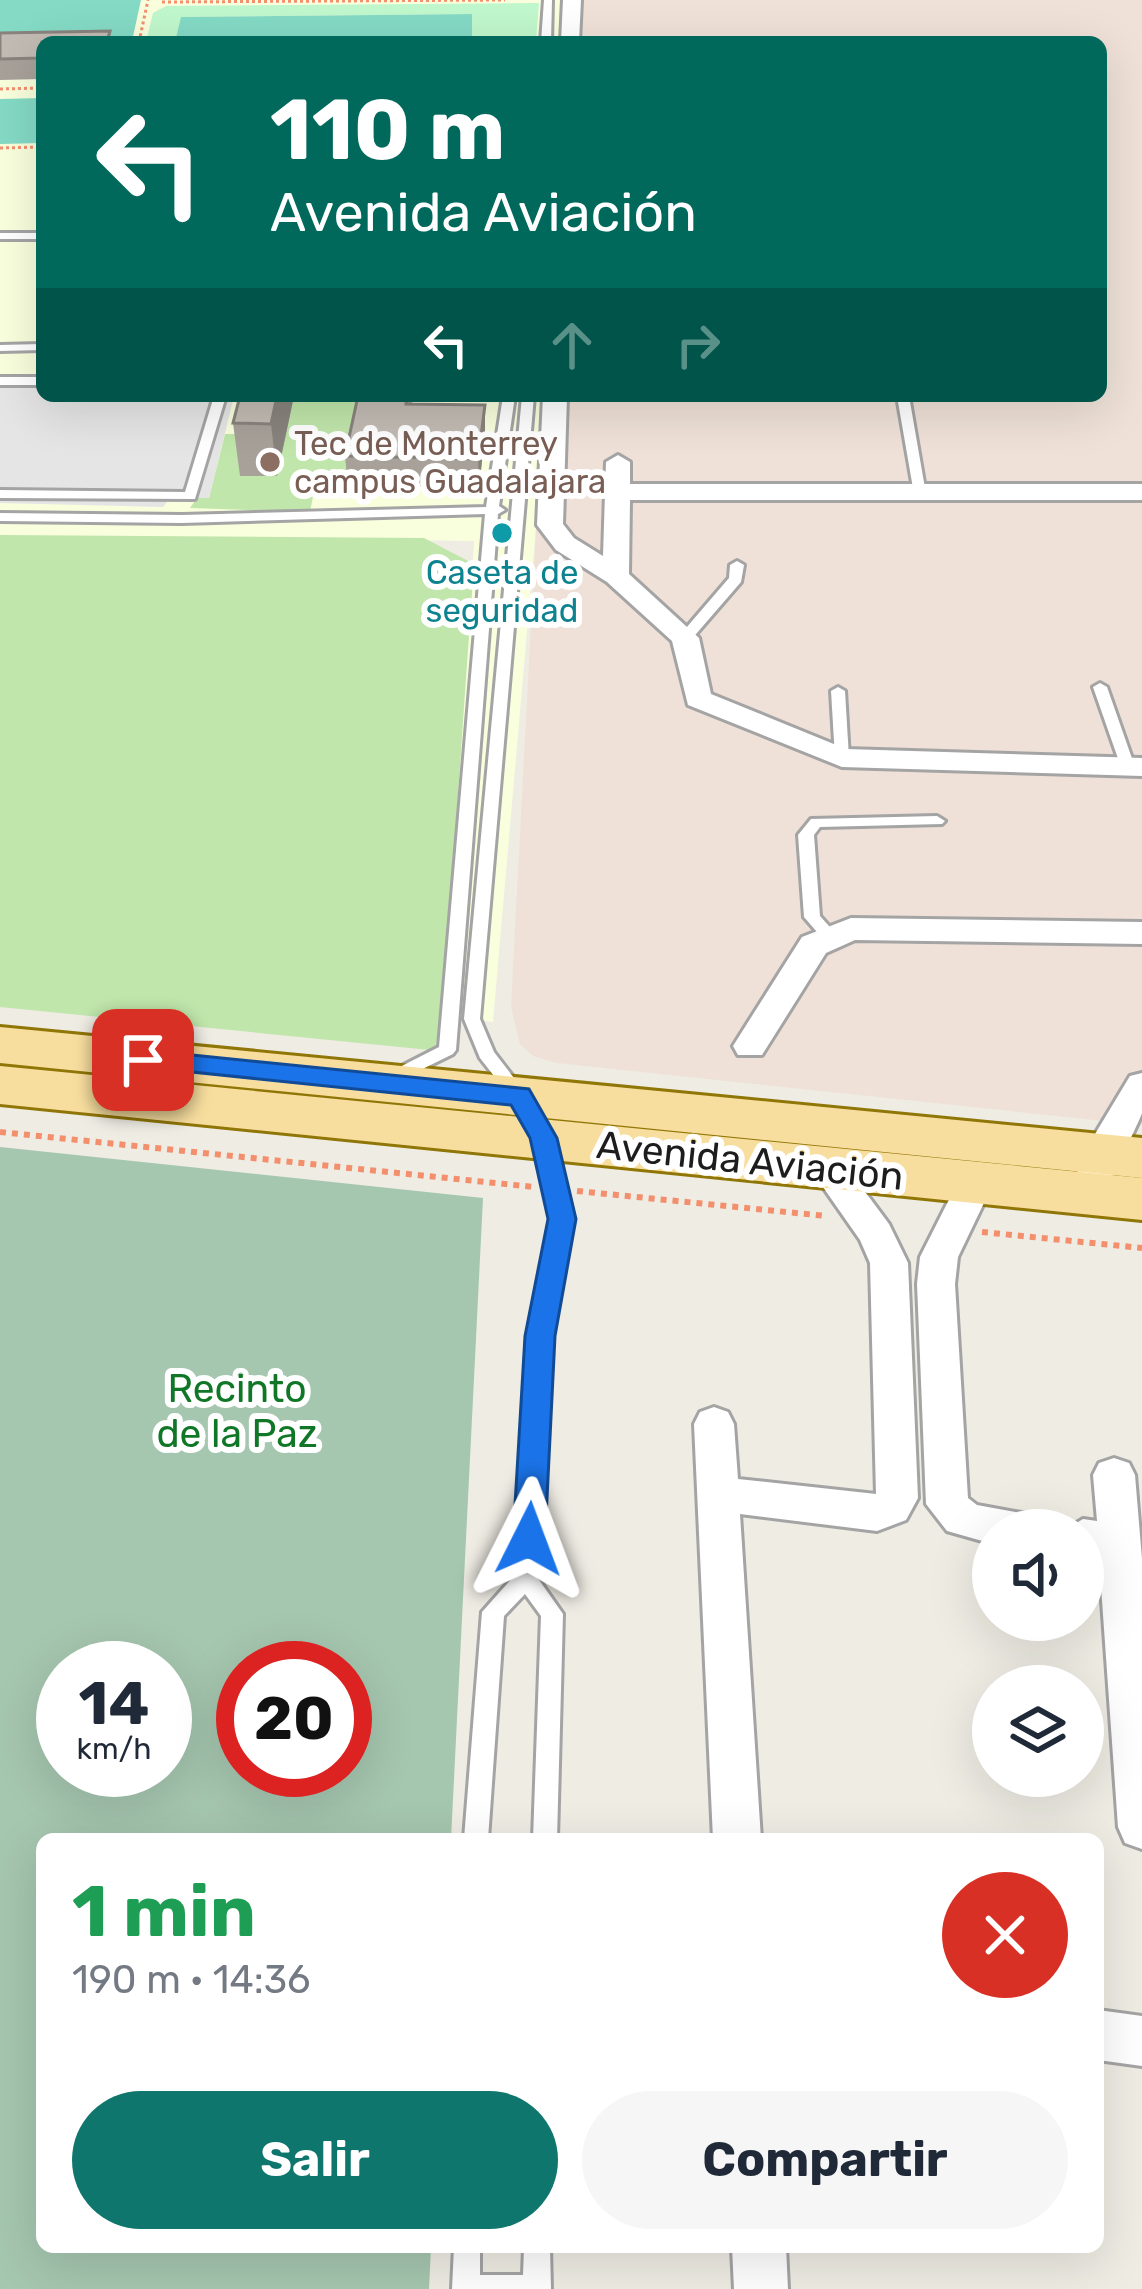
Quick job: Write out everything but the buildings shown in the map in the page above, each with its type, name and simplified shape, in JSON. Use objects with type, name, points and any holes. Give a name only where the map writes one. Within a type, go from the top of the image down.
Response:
[{"type":"main road","name":"Avenida Aviación","points":[[0,1046],[381,1083],[531,1117],[826,1168],[976,1182],[1111,1168]]},
{"type":"main road","name":"Avenida Aviación","points":[[0,1085],[531,1117],[1111,1168],[1142,1199]]},
{"type":"street","points":[[570,36],[572,0]]},
{"type":"street","points":[[555,402],[550,525],[565,544],[616,576],[685,638],[698,699],[842,758],[1135,767]]},
{"type":"street","points":[[616,576],[618,462]]},
{"type":"street","points":[[619,491],[1142,492]]},
{"type":"street","points":[[750,1046],[814,945],[850,929],[1142,933]]},
{"type":"street","points":[[1111,1168],[1142,1085]]},
{"type":"street","points":[[718,1494],[878,1513],[891,1508],[897,1498],[889,1263],[876,1234],[826,1168]]},
{"type":"street","points":[[972,1523],[954,1515],[947,1504],[938,1322],[939,1257],[976,1182]]},
{"type":"street","points":[[893,1318],[938,1322]]},
{"type":"street","points":[[715,1424],[737,1833]]},
{"type":"street","points":[[1104,1525],[1114,1475]]},
{"type":"street","points":[[1104,1561],[1142,1826]]},
{"type":"street","points":[[1104,2036],[1142,2041]]},
{"type":"street","points":[[759,2253],[761,2289]]},
{"type":"lane","points":[[546,36],[548,0]]},
{"type":"lane","points":[[0,236],[36,236]]},
{"type":"lane","points":[[0,348],[36,347]]},
{"type":"lane","points":[[0,381],[36,378]]},
{"type":"lane","points":[[182,519],[218,402]]},
{"type":"lane","points":[[381,1083],[447,1050],[492,510],[508,402]]},
{"type":"lane","points":[[527,402],[472,1019],[486,1054],[531,1117],[562,1219],[540,1336],[526,1579],[552,1614],[541,1832]]},
{"type":"lane","points":[[904,402],[920,494]]},
{"type":"lane","points":[[0,494],[190,496]]},
{"type":"lane","points":[[0,517],[182,519],[518,511]]},
{"type":"lane","points":[[685,638],[736,579],[737,565]]},
{"type":"lane","points":[[1100,687],[1135,767]]},
{"type":"lane","points":[[838,691],[842,758]]},
{"type":"lane","points":[[830,935],[812,917],[806,835],[816,822],[938,821]]},
{"type":"lane","points":[[480,1832],[493,1612],[526,1579]]},
{"type":"lane","points":[[467,2253],[466,2289],[537,2289],[537,2253]]},
{"type":"path","points":[[140,36],[148,0]]},
{"type":"path","points":[[146,13],[165,1],[505,0]]},
{"type":"path","points":[[0,88],[36,88]]},
{"type":"path","points":[[0,148],[36,147]]},
{"type":"shaded area","name":"Tec de Monterrey campus Guadalajara","points":[[0,0],[560,0],[559,36],[36,36],[36,402],[543,402],[493,1022],[444,1015],[474,541],[0,536]]},
{"type":"shaded area","points":[[560,0],[1142,0],[1142,1125],[557,1063],[533,1056],[520,1044],[511,1007],[543,402],[1107,402],[1107,36],[559,36]]},
{"type":"shaded area","points":[[0,376],[36,377],[36,402],[233,402],[209,498],[170,498],[163,507],[0,503]]},
{"type":"green space","points":[[0,0],[141,0],[133,36],[36,36],[36,42],[0,43]]},
{"type":"green space","points":[[539,3],[536,36],[472,36],[471,14],[182,17],[177,36],[147,36],[153,13],[166,6]]},
{"type":"green space","points":[[472,14],[472,36],[176,36],[181,17]]},
{"type":"green space","points":[[36,98],[36,143],[0,144],[0,99]]},
{"type":"green space","points":[[293,402],[365,402],[349,482],[316,481],[310,512],[190,508],[197,498],[209,498],[225,434],[250,434],[276,476]]},
{"type":"green space","points":[[0,535],[424,538],[474,564],[440,1051],[0,1007]]},
{"type":"green space","name":"Recinto de la Paz","points":[[0,1147],[483,1198],[451,1833],[36,1833],[36,2253],[431,2253],[429,2289],[0,2289]]},
{"type":"place","name":"Tec de Monterrey campus Guadalajara","points":[[270,462]]},
{"type":"place","name":"Caseta de seguridad","points":[[502,533]]},
{"type":"route","points":[[143,1060],[519,1096],[543,1138],[562,1219],[540,1336],[529,1539]]}]
